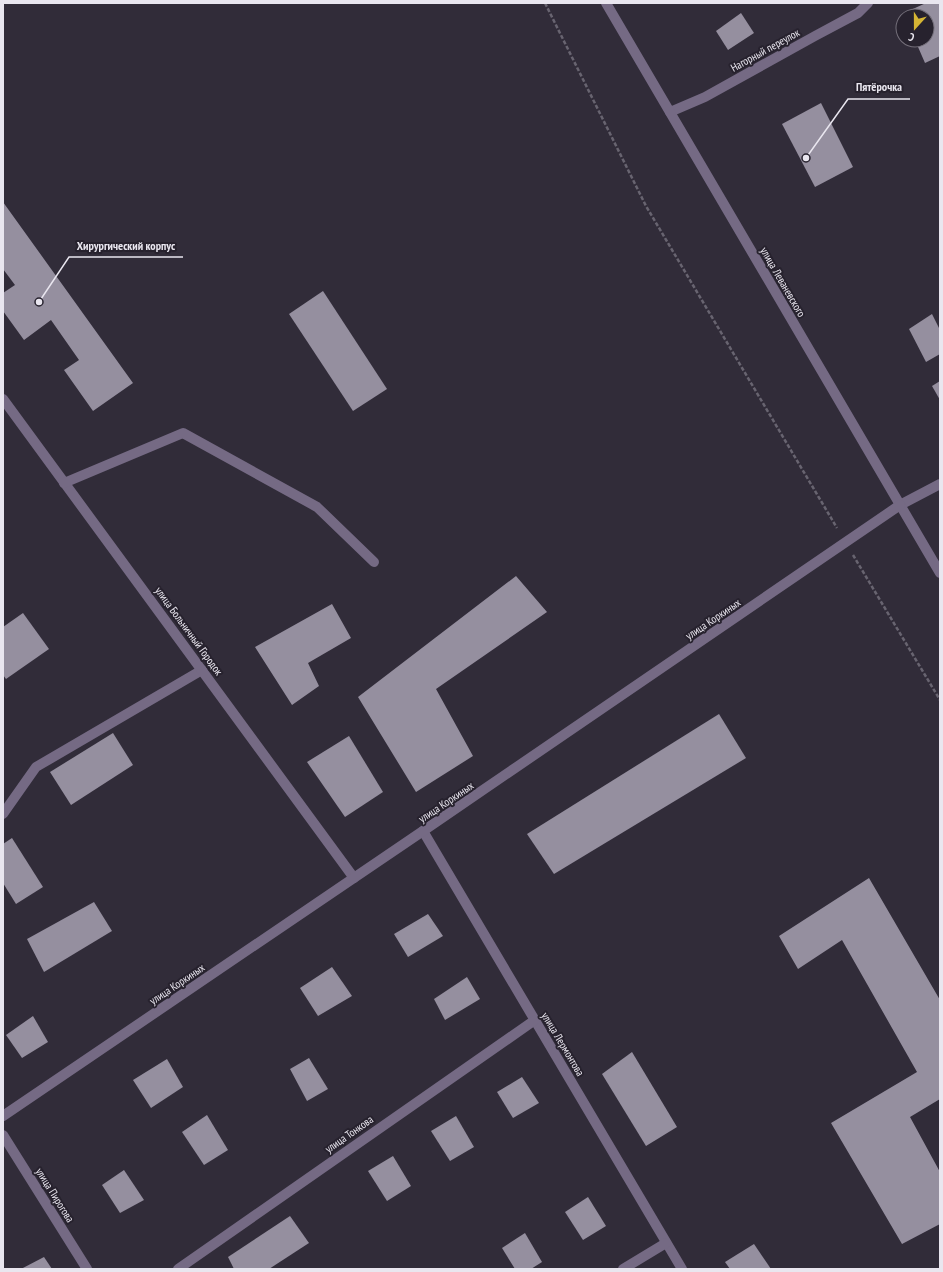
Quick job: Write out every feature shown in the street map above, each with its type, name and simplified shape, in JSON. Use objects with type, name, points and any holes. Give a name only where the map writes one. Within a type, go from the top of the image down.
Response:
[{"type":"street","name":"улица Леваневского","points":[[606,3],[940,573]]},
{"type":"street","name":"Нагорный переулок","points":[[670,112],[705,97],[858,13],[868,3]]},
{"type":"street","name":"улица Больничный Городок","points":[[3,400],[354,878]]},
{"type":"street","points":[[64,483],[183,433],[317,507],[374,562]]},
{"type":"street","name":"улица Коркиных","points":[[3,1116],[423,832],[900,505],[940,484]]},
{"type":"street","points":[[3,814],[36,767],[202,670]]},
{"type":"street","name":"улица Лермонтова","points":[[423,832],[682,1269]]},
{"type":"street","name":"улица Тонкова","points":[[178,1269],[535,1020]]},
{"type":"street","name":"улица Пирогова","points":[[3,1135],[87,1269]]},
{"type":"street","points":[[623,1269],[666,1243]]},
{"type":"path","points":[[545,3],[646,206],[940,700]]},
{"type":"building","points":[[926,3],[940,3],[940,56],[925,63],[918,48],[935,48],[935,8],[915,8]]},
{"type":"building","points":[[741,13],[754,33],[728,50],[716,31]]},
{"type":"building","points":[[821,103],[853,167],[815,187],[782,124]]},
{"type":"building","points":[[3,202],[133,383],[93,411],[64,370],[79,360],[51,320],[24,340],[3,311],[3,293],[15,285],[3,269]]},
{"type":"building","points":[[323,291],[387,389],[353,411],[289,314]]},
{"type":"building","points":[[932,314],[940,330],[940,354],[926,362],[909,329]]},
{"type":"building","points":[[940,381],[940,400],[932,386]]},
{"type":"building","points":[[516,576],[547,612],[436,689],[473,756],[416,792],[358,697]]},
{"type":"building","points":[[332,604],[351,638],[308,663],[319,686],[292,705],[255,647]]},
{"type":"building","points":[[23,613],[49,649],[6,679],[3,675],[3,627]]},
{"type":"building","points":[[719,714],[746,758],[554,874],[527,834]]},
{"type":"building","points":[[113,733],[133,765],[71,805],[50,772]]},
{"type":"building","points":[[349,736],[383,792],[345,817],[307,762]]},
{"type":"building","points":[[12,838],[43,887],[16,904],[3,883],[3,844]]},
{"type":"building","points":[[869,878],[940,1000],[940,1099],[910,1117],[940,1172],[940,1224],[902,1244],[831,1123],[917,1072],[842,940],[798,969],[779,936]]},
{"type":"building","points":[[94,902],[112,931],[44,972],[27,939]]},
{"type":"building","points":[[428,914],[443,936],[408,957],[394,934]]},
{"type":"building","points":[[332,967],[352,996],[318,1016],[300,988]]},
{"type":"building","points":[[467,977],[480,999],[445,1020],[434,999]]},
{"type":"building","points":[[33,1016],[48,1042],[22,1058],[6,1035]]},
{"type":"building","points":[[632,1052],[677,1127],[646,1146],[602,1074]]},
{"type":"building","points":[[309,1058],[328,1089],[307,1101],[290,1069]]},
{"type":"building","points":[[167,1059],[183,1087],[151,1108],[133,1080]]},
{"type":"building","points":[[522,1077],[539,1103],[513,1118],[497,1092]]},
{"type":"building","points":[[207,1115],[228,1150],[204,1165],[182,1132]]},
{"type":"building","points":[[456,1116],[474,1147],[450,1161],[431,1131]]},
{"type":"building","points":[[393,1156],[411,1186],[387,1201],[368,1171]]},
{"type":"building","points":[[124,1170],[144,1200],[120,1213],[102,1185]]},
{"type":"building","points":[[588,1197],[606,1226],[583,1240],[565,1212]]},
{"type":"building","points":[[290,1216],[309,1243],[269,1269],[234,1269],[228,1257]]},
{"type":"building","points":[[525,1233],[542,1262],[531,1269],[515,1269],[502,1248]]},
{"type":"building","points":[[754,1244],[771,1269],[730,1269],[725,1262]]},
{"type":"building","points":[[44,1257],[52,1269],[21,1269]]},
{"type":"place","name":"Пятёрочка","points":[[806,158]]},
{"type":"place","name":"Хирургический корпус","points":[[39,302]]}]
